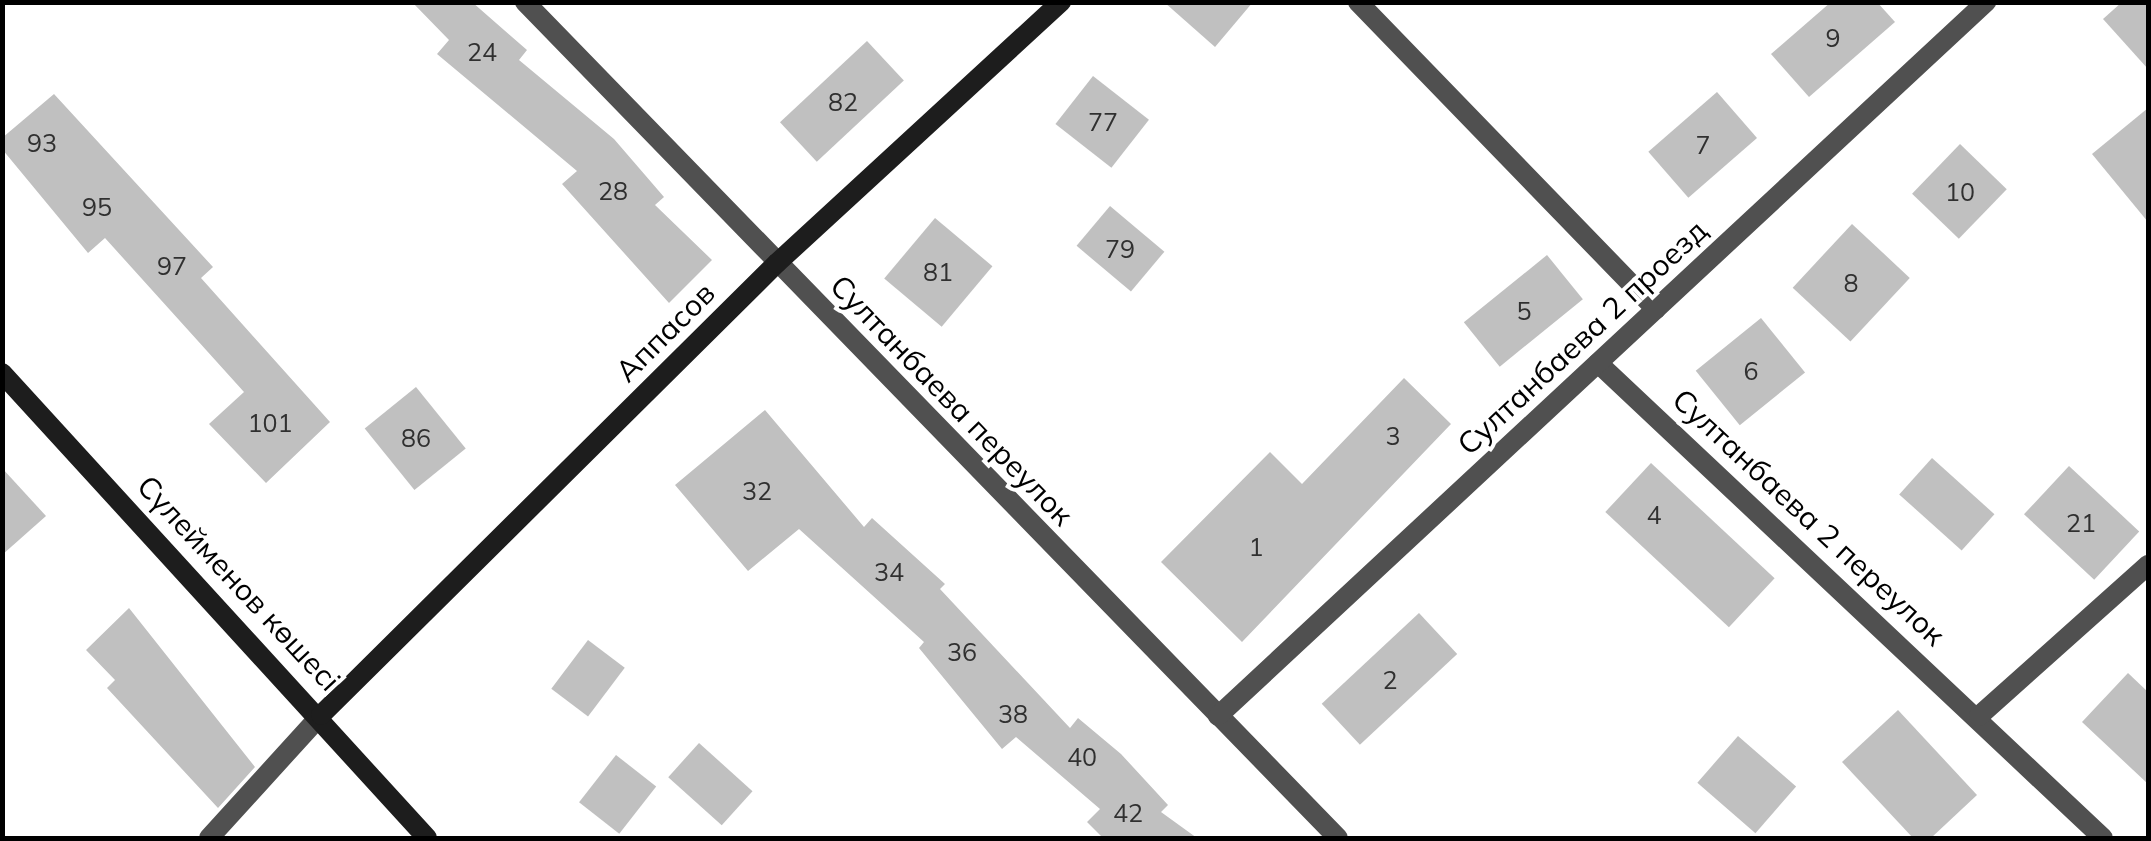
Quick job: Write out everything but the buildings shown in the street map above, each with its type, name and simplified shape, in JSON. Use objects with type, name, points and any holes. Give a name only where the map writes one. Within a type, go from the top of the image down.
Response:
[{"type":"street","name":"Султанбаева переулок","points":[[525,2],[1338,838]]},
{"type":"street","name":"Аппасов","points":[[321,715],[776,263],[1062,2]]},
{"type":"street","points":[[1358,2],[1656,309]]},
{"type":"street","name":"Султанбаева 2 проезд","points":[[1218,716],[1986,2]]},
{"type":"street","name":"Султанбаева 2 переулок","points":[[1598,363],[1980,716],[2103,838]]},
{"type":"street","name":"Сүлейменов көшесі","points":[[2,373],[321,715],[427,838]]},
{"type":"street","points":[[1980,716],[2148,565]]},
{"type":"street","points":[[210,838],[321,715]]}]
